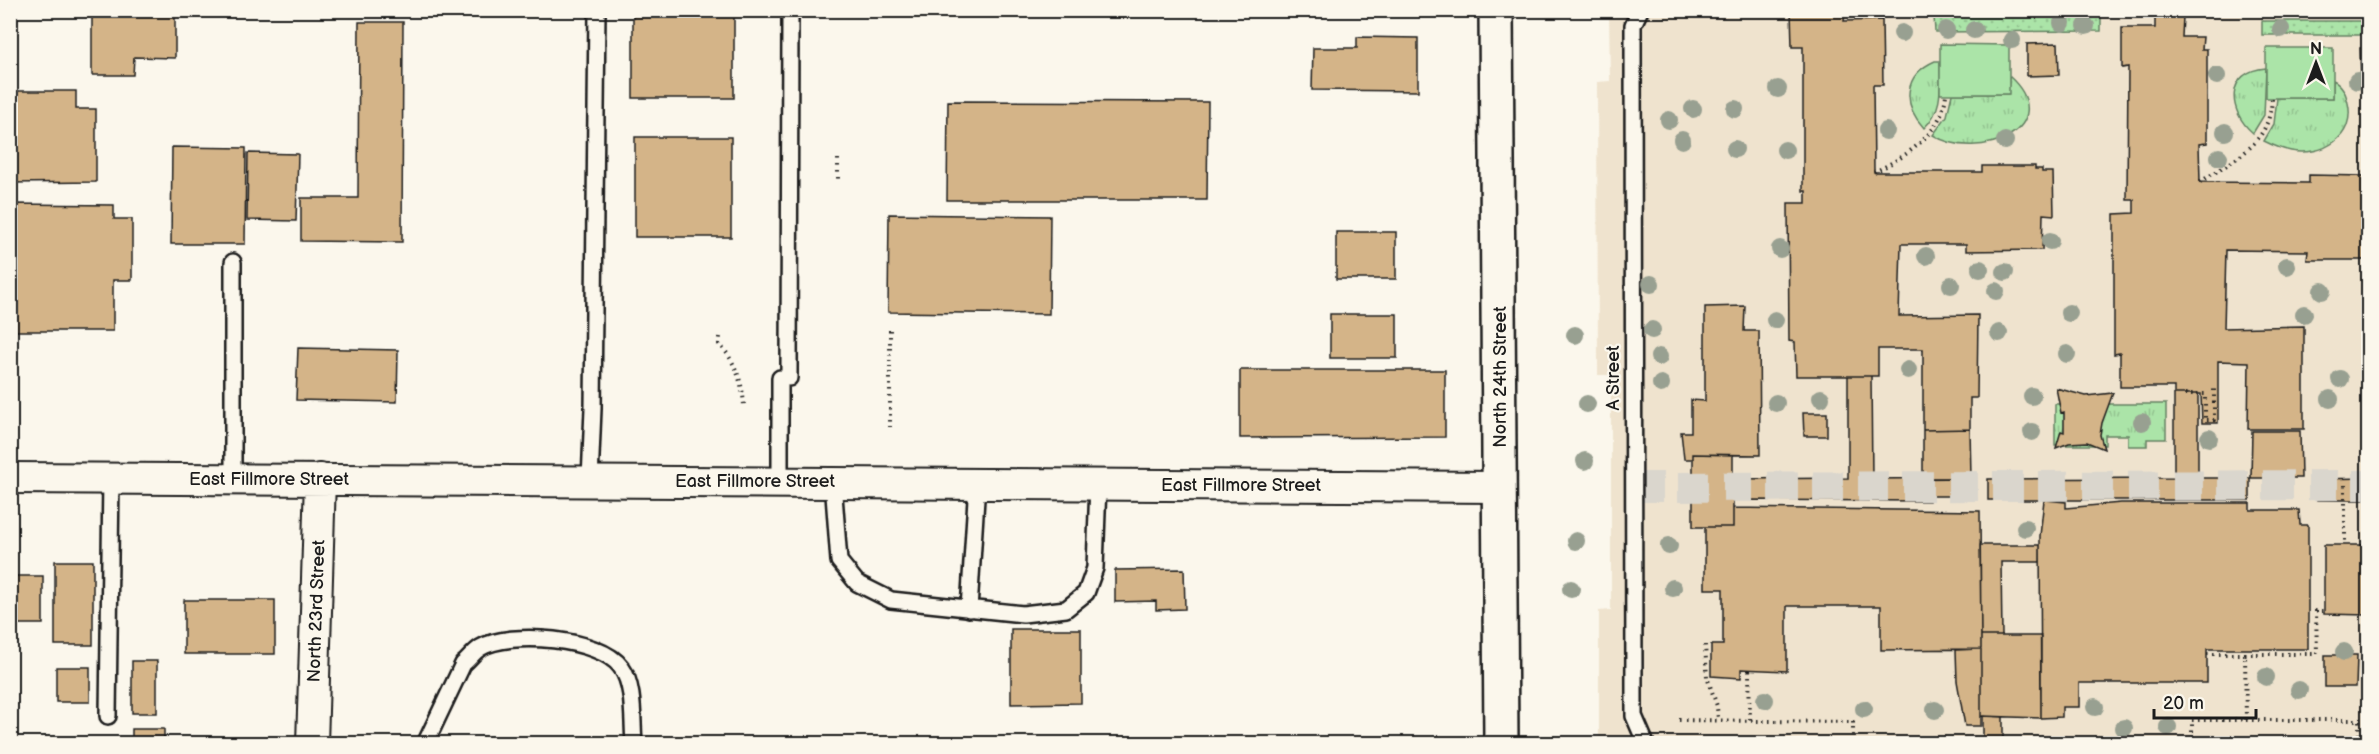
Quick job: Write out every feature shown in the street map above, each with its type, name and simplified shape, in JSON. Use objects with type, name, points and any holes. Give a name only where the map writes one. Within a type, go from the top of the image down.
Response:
[{"type":"main road","name":"North 24th Street","points":[[1496,10],[1501,744]]},
{"type":"street","name":"East Fillmore Street","points":[[10,478],[1500,487]]},
{"type":"street","name":"North 23rd Street","points":[[312,744],[320,479]]},
{"type":"lane","points":[[590,480],[593,409],[597,10]]},
{"type":"lane","points":[[780,482],[790,10]]},
{"type":"lane","name":"A Street","points":[[1640,10],[1634,25],[1633,611],[1634,716],[1646,744]]},
{"type":"lane","points":[[233,262],[233,479]]},
{"type":"lane","points":[[108,716],[111,478]]},
{"type":"lane","points":[[833,482],[839,561],[857,583],[891,600],[1023,614],[1066,609],[1086,593],[1095,568],[1098,484]]},
{"type":"lane","points":[[969,609],[977,483]]},
{"type":"lane","points":[[425,744],[464,664],[471,656],[490,645],[531,639],[586,646],[607,654],[620,666],[628,680],[634,744]]},
{"type":"path","points":[[1874,172],[1908,153],[1934,127],[1942,115],[1946,94]]},
{"type":"path","points":[[2200,182],[2237,158],[2259,140],[2269,121],[2272,98]]},
{"type":"path","points":[[838,159],[838,181]]},
{"type":"path","points":[[890,330],[890,427]]},
{"type":"path","points":[[720,337],[719,344],[730,355],[744,393],[744,406]]},
{"type":"path","points":[[2185,394],[2205,394],[2205,420],[2214,420],[2214,387]]},
{"type":"path","points":[[2345,485],[2345,545]]},
{"type":"path","points":[[2207,654],[2317,654],[2316,611],[2324,611]]},
{"type":"path","points":[[1704,645],[1707,678],[1717,706],[1718,721]]},
{"type":"path","points":[[2245,654],[2246,720]]},
{"type":"path","points":[[1749,670],[1749,721]]},
{"type":"path","points":[[1679,720],[1853,722],[1854,744]]},
{"type":"path","points":[[2192,744],[2192,720],[2359,720],[2359,744]]},
{"type":"shaded area","points":[[1609,11],[2368,11],[2368,743],[1599,743],[1599,611],[1611,610],[1611,375],[1598,375],[1597,82],[1610,81]]},
{"type":"green space","points":[[2101,15],[2101,31],[1935,32],[1934,16]]},
{"type":"green space","points":[[2262,21],[2368,21],[2368,35],[2262,35]]},
{"type":"green space","points":[[1940,44],[2009,45],[2009,94],[1940,94]]},
{"type":"green space","points":[[2266,48],[2333,48],[2333,98],[2266,98]]},
{"type":"green space","points":[[1935,61],[1940,61],[1938,105],[1924,128],[1912,109],[1909,91],[1917,74]]},
{"type":"green space","points":[[2266,68],[2264,115],[2253,133],[2238,114],[2234,93],[2243,76]]},
{"type":"green space","points":[[2009,76],[2024,94],[2027,111],[2022,125],[2009,136],[1992,143],[1972,145],[1952,143],[1933,135],[1947,116],[1952,94],[2008,94]]},
{"type":"green space","points":[[2333,80],[2345,92],[2348,103],[2347,126],[2342,135],[2325,147],[2303,152],[2291,151],[2264,141],[2274,124],[2277,98],[2333,98]]},
{"type":"green space","points":[[2055,404],[2166,404],[2166,439],[2147,439],[2147,446],[2128,446],[2128,435],[2105,435],[2105,445],[2055,445]]},
{"type":"building","points":[[92,10],[175,10],[175,58],[134,57],[133,75],[92,75]]},
{"type":"building","points":[[633,10],[734,10],[734,98],[633,98]]},
{"type":"building","points":[[1791,10],[1845,10],[1844,21],[1882,20],[1883,85],[1873,85],[1874,172],[1982,172],[1982,166],[2035,166],[2035,169],[2042,169],[2042,172],[2053,172],[2054,215],[2043,214],[2042,250],[1966,251],[1966,244],[1901,244],[1899,316],[1978,315],[1977,398],[1970,398],[1970,429],[1923,430],[1923,349],[1878,349],[1878,376],[1796,376],[1795,342],[1789,341],[1788,203],[1806,203],[1806,191],[1803,191],[1803,47],[1792,47]]},
{"type":"building","points":[[2155,16],[2183,16],[2182,37],[2203,37],[2202,49],[2207,49],[2207,143],[2199,144],[2200,182],[2309,183],[2309,175],[2364,176],[2364,179],[2368,179],[2368,260],[2307,260],[2308,251],[2226,250],[2224,328],[2304,326],[2304,429],[2248,429],[2249,362],[2218,361],[2218,423],[2202,423],[2201,394],[2174,394],[2174,387],[2120,387],[2120,353],[2114,354],[2114,214],[2134,213],[2134,200],[2127,200],[2128,67],[2122,68],[2122,28],[2155,28]]},
{"type":"building","points":[[359,22],[403,22],[402,242],[301,241],[301,198],[358,198]]},
{"type":"building","points":[[1357,37],[1418,38],[1418,91],[1312,90],[1313,48],[1357,48]]},
{"type":"building","points":[[2058,43],[2059,75],[2027,76],[2027,44]]},
{"type":"building","points":[[2360,48],[2368,48],[2368,80],[2361,80]]},
{"type":"building","points":[[10,91],[76,91],[76,109],[96,109],[96,182],[10,183]]},
{"type":"building","points":[[948,101],[1208,102],[1207,200],[947,200]]},
{"type":"building","points":[[635,137],[731,137],[731,237],[635,237]]},
{"type":"building","points":[[172,147],[246,148],[245,244],[171,244]]},
{"type":"building","points":[[248,153],[298,154],[296,221],[247,220]]},
{"type":"building","points":[[10,204],[114,205],[114,219],[132,219],[132,280],[113,280],[113,331],[10,331]]},
{"type":"building","points":[[889,214],[1050,216],[1049,314],[888,312]]},
{"type":"building","points":[[1336,232],[1396,232],[1396,279],[1336,279]]},
{"type":"building","points":[[1745,306],[1744,331],[1759,331],[1760,455],[1693,454],[1693,459],[1684,459],[1681,432],[1691,432],[1691,400],[1705,401],[1705,307]]},
{"type":"building","points":[[1330,314],[1397,314],[1397,358],[1330,358]]},
{"type":"building","points":[[298,348],[398,350],[397,402],[296,400]]},
{"type":"building","points":[[1240,370],[1445,370],[1445,437],[1240,438]]},
{"type":"building","points":[[1848,376],[1871,376],[1872,479],[1971,478],[1972,496],[1929,496],[1929,501],[1733,500],[1733,527],[1693,527],[1693,454],[1733,455],[1733,479],[1848,478]]},
{"type":"building","points":[[2056,388],[2086,396],[2113,393],[2100,435],[2104,449],[2087,442],[2069,443],[2056,448],[2061,431],[2064,432],[2064,412],[2061,413]]},
{"type":"building","points":[[2174,394],[2198,394],[2198,478],[2250,478],[2250,500],[1988,500],[1988,479],[2174,478]]},
{"type":"building","points":[[1803,413],[1827,413],[1827,436],[1804,436]]},
{"type":"building","points":[[1970,429],[1971,478],[1923,478],[1923,430]]},
{"type":"building","points":[[2252,431],[2300,431],[2301,478],[2251,478]]},
{"type":"building","points":[[2368,478],[2368,500],[2317,500],[2317,479]]},
{"type":"building","points":[[2044,500],[2066,502],[2066,508],[2121,503],[2250,503],[2250,510],[2299,510],[2300,525],[2308,525],[2308,649],[2207,649],[2207,683],[2079,683],[2079,707],[2062,707],[2062,717],[2041,718],[2040,536]]},
{"type":"building","points":[[1733,508],[1980,511],[1981,649],[1881,650],[1881,606],[1787,606],[1787,671],[1741,669],[1741,678],[1711,676],[1711,645],[1723,645],[1723,589],[1705,589],[1705,527],[1733,527]]},
{"type":"building","points":[[1980,545],[2040,545],[2040,562],[2001,562],[2002,636],[1981,636]]},
{"type":"building","points":[[2324,545],[2368,545],[2368,615],[2324,614]]},
{"type":"building","points":[[55,561],[93,561],[93,645],[55,645]]},
{"type":"building","points":[[1184,569],[1185,609],[1156,610],[1156,601],[1115,602],[1115,570]]},
{"type":"building","points":[[10,576],[43,576],[43,624],[10,624]]},
{"type":"building","points":[[184,600],[275,600],[275,654],[184,654]]},
{"type":"building","points":[[1011,629],[1081,629],[1081,703],[1011,704]]},
{"type":"building","points":[[1981,636],[2041,636],[2041,718],[1981,716]]},
{"type":"building","points":[[1981,649],[1981,726],[1965,726],[1957,681],[1956,650]]},
{"type":"building","points":[[2325,655],[2357,655],[2356,687],[2325,687]]},
{"type":"building","points":[[132,661],[157,661],[157,713],[132,713]]},
{"type":"building","points":[[56,667],[90,667],[90,702],[56,702]]},
{"type":"building","points":[[1983,716],[2003,717],[2003,744],[1983,744]]},
{"type":"building","points":[[132,729],[164,729],[164,744],[132,744]]},
{"type":"tunnel","points":[[1633,487],[2368,485]]}]
